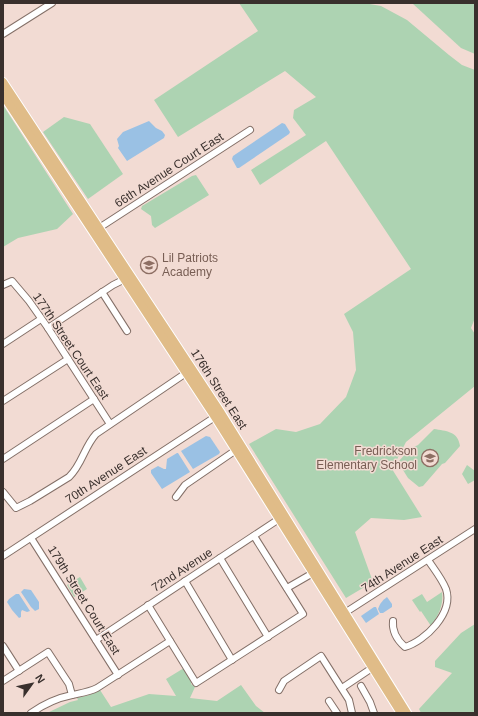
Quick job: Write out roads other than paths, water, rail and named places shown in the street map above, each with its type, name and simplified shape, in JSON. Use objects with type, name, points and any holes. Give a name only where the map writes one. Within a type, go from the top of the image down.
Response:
[{"type":"main road","name":"176th Street East","points":[[3,82],[84,204],[343,614],[408,713]]},
{"type":"main road","name":"176th Street East","points":[[3,95],[186,373],[218,415],[236,450],[313,573],[343,614],[372,668],[401,713]]},
{"type":"main road","points":[[64,187],[68,187],[84,204]]},
{"type":"main road","points":[[372,668],[376,669],[386,680]]},
{"type":"street","points":[[3,34],[52,3]]},
{"type":"street","name":"66th Avenue Court East","points":[[99,228],[250,130]]},
{"type":"street","points":[[48,328],[102,292],[125,279]]},
{"type":"street","name":"177th Street Court East","points":[[3,285],[12,281],[48,328],[110,424]]},
{"type":"street","points":[[102,292],[127,330]]},
{"type":"street","points":[[3,344],[41,319]]},
{"type":"street","points":[[3,401],[68,359]]},
{"type":"street","points":[[3,492],[16,508],[30,501],[74,472],[92,439],[110,424],[186,373]]},
{"type":"street","points":[[3,458],[94,399]]},
{"type":"street","name":"70th Avenue East","points":[[3,556],[218,415]]},
{"type":"street","points":[[176,497],[185,485],[236,450]]},
{"type":"street","name":"72nd Avenue","points":[[96,640],[279,519]]},
{"type":"street","name":"74th Avenue East","points":[[343,614],[475,529]]},
{"type":"street","points":[[148,605],[196,683],[303,614],[254,536]]},
{"type":"street","name":"179th Street Court East","points":[[31,538],[118,675]]},
{"type":"street","points":[[220,558],[268,636]]},
{"type":"street","points":[[394,621],[394,632],[405,647],[424,636],[435,627],[441,618],[446,603],[446,589],[428,560]]},
{"type":"street","points":[[287,588],[313,573]]},
{"type":"street","points":[[185,581],[232,660]]},
{"type":"street","points":[[31,713],[47,703],[91,691],[170,641]]},
{"type":"street","points":[[3,646],[19,671]]},
{"type":"street","points":[[3,681],[48,652],[69,684],[72,695]]},
{"type":"street","points":[[279,690],[284,681],[321,656],[349,700],[352,713]]},
{"type":"street","points":[[342,688],[372,668]]},
{"type":"street","points":[[361,686],[374,713]]},
{"type":"street","points":[[329,701],[338,713]]},
{"type":"water","points":[[149,121],[156,128],[162,131],[165,135],[164,138],[127,161],[118,148],[119,146],[117,139],[123,132]]},
{"type":"water","points":[[282,123],[285,124],[290,132],[289,134],[237,168],[232,159],[233,156]]},
{"type":"water","points":[[206,436],[210,437],[220,452],[193,469],[181,451]]},
{"type":"water","points":[[177,453],[190,472],[162,489],[151,473],[151,470],[158,466],[166,469],[167,459]]},
{"type":"water","points":[[24,589],[31,590],[39,602],[39,609],[35,611],[31,607],[21,592]]},
{"type":"water","points":[[16,594],[19,594],[30,611],[27,612],[22,610],[21,617],[19,618],[7,602]]},
{"type":"water","points":[[387,597],[392,604],[392,607],[383,613],[380,613],[378,609]]},
{"type":"water","points":[[376,607],[379,614],[366,623],[361,616]]},
{"type":"place","name":"Lil Patriots Academy","points":[[149,265]]},
{"type":"place","name":"Fredrickson Elementary School","points":[[430,458]]}]
